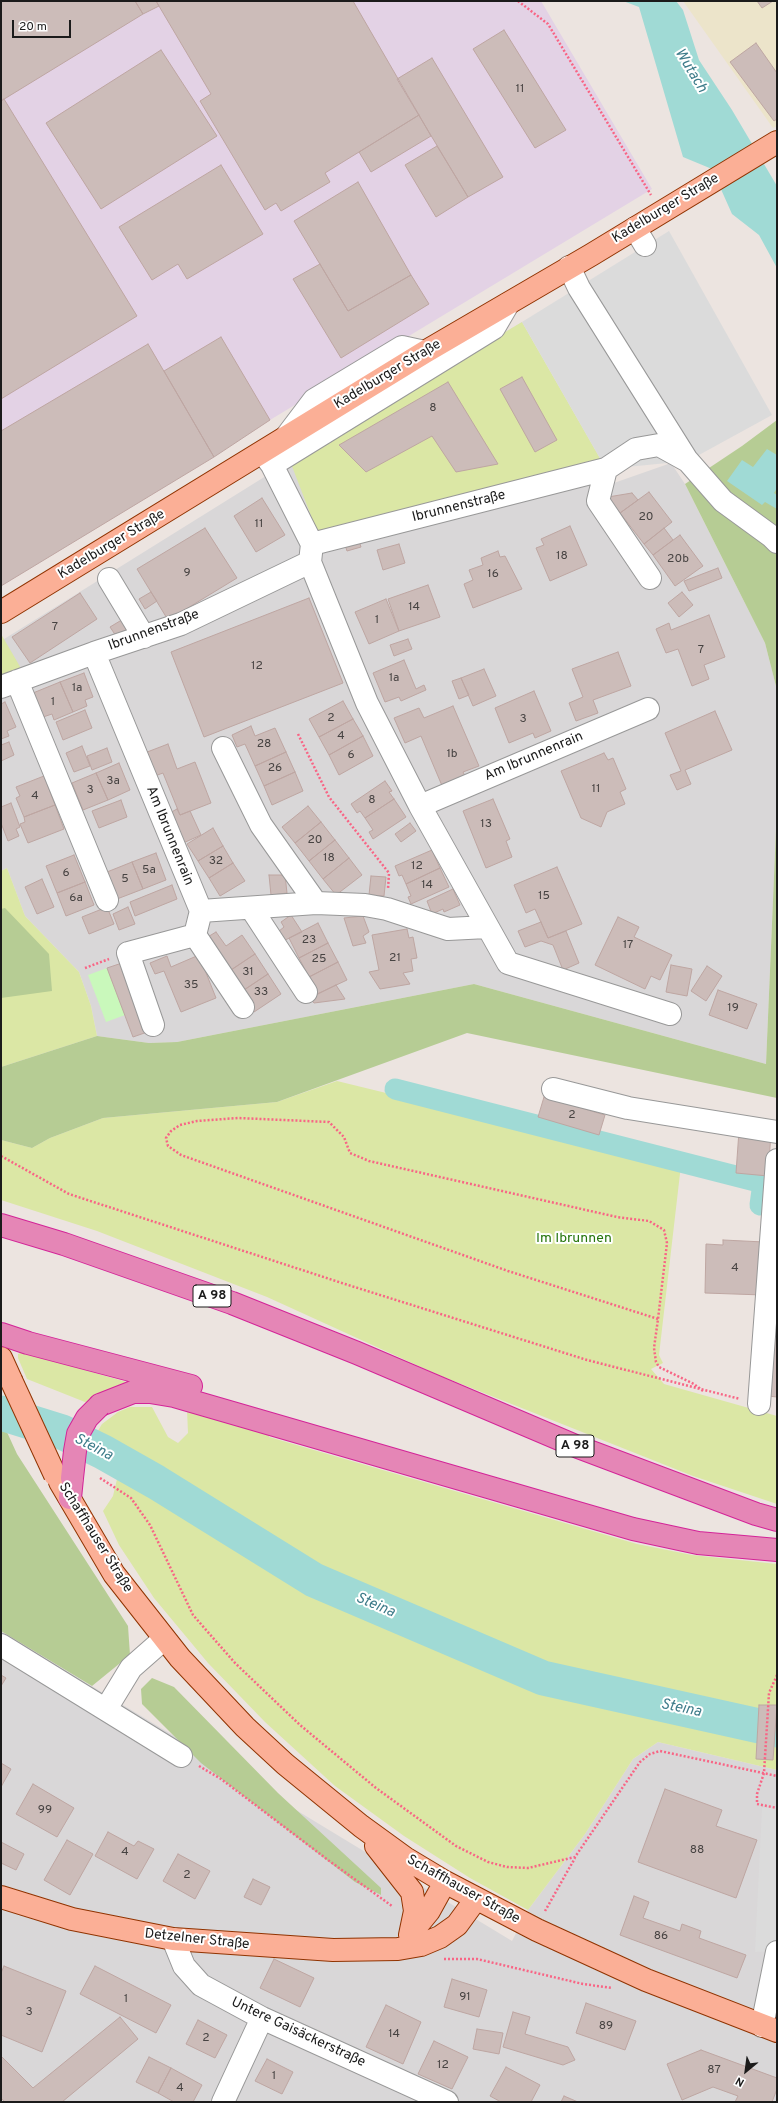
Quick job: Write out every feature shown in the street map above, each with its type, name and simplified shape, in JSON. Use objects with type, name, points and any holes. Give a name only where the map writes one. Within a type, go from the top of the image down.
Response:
[{"type":"highway","name":"A 98","points":[[1,1225],[64,1244],[232,1303],[357,1353],[578,1447],[756,1514],[777,1520]]},
{"type":"highway","points":[[1,1334],[28,1343],[165,1379],[451,1464],[569,1509]]},
{"type":"highway","points":[[66,1484],[78,1434],[88,1418],[100,1405],[133,1392],[150,1392],[174,1396],[569,1509],[633,1529],[698,1543],[777,1550]]},
{"type":"main road","name":"Kadelburger Straße","points":[[1,612],[268,459],[285,439],[425,352],[569,267],[640,237],[662,212],[777,142]]},
{"type":"main road","name":"Schaffhauser Straße","points":[[1,1358],[11,1380],[114,1574],[164,1639],[245,1727],[285,1764],[361,1826],[405,1858],[476,1899],[537,1930],[646,1980],[769,2029]]},
{"type":"main road","points":[[361,1826],[412,1892],[415,1910],[404,1942]]},
{"type":"main road","points":[[404,1942],[429,1911],[445,1882]]},
{"type":"main road","name":"Detzelner Straße","points":[[1,1897],[72,1919],[173,1939],[333,1950],[404,1942],[420,1945],[440,1937],[457,1925],[476,1899]]},
{"type":"street","points":[[569,267],[579,288],[688,461],[723,502],[771,536],[777,542]]},
{"type":"street","points":[[508,304],[494,328],[268,459],[311,553],[367,703],[420,806],[508,963],[670,1014]]},
{"type":"street","points":[[650,578],[598,501],[606,469],[636,449],[659,446],[688,461]]},
{"type":"street","name":"Ibrunnenstraße","points":[[107,900],[9,684],[94,653],[181,624],[311,553],[606,469]]},
{"type":"street","points":[[109,579],[144,637]]},
{"type":"street","name":"Am Ibrunnenrain","points":[[94,653],[201,911]]},
{"type":"street","name":"Am Ibrunnenrain","points":[[420,806],[648,708]]},
{"type":"street","points":[[223,748],[261,825],[316,903]]},
{"type":"street","points":[[243,1007],[195,935],[201,911],[316,903],[365,905],[387,910],[448,929],[487,926]]},
{"type":"street","points":[[251,908],[306,992]]},
{"type":"street","points":[[153,1025],[128,953],[195,935]]},
{"type":"street","points":[[553,1089],[628,1108],[777,1132]]},
{"type":"street","points":[[759,1404],[777,1160]]},
{"type":"street","points":[[106,1710],[131,1668],[164,1639]]},
{"type":"street","points":[[1,1645],[181,1756]]},
{"type":"street","name":"Untere Gaisäckerstraße","points":[[173,1939],[184,1966],[201,1985],[262,2018],[447,2102]]},
{"type":"street","points":[[769,2029],[777,1952]]},
{"type":"street","points":[[223,2102],[262,2018]]},
{"type":"path","points":[[518,1],[548,24],[662,212]]},
{"type":"path","points":[[298,734],[329,797],[389,873],[387,910]]},
{"type":"path","points":[[658,1320],[508,1271],[181,1155],[168,1146],[166,1138],[171,1131],[180,1125],[197,1121],[238,1118],[329,1122],[344,1137],[350,1153],[369,1161],[617,1216],[649,1221],[664,1230],[667,1243],[658,1320],[654,1348],[656,1362],[659,1368],[694,1384],[703,1390]]},
{"type":"path","points":[[1,1156],[69,1194],[572,1356],[759,1404]]},
{"type":"path","points":[[100,1478],[131,1498],[150,1525],[193,1614],[235,1663],[300,1725],[376,1788],[456,1846],[488,1862],[507,1867],[528,1868],[575,1857]]},
{"type":"path","points":[[777,1675],[769,1693],[764,1773],[757,1794],[757,1804],[777,1808]]},
{"type":"path","points":[[537,1930],[551,1899],[575,1857],[640,1762],[650,1754],[660,1751],[777,1776]]},
{"type":"path","points":[[181,1756],[221,1779],[328,1860],[393,1906]]},
{"type":"path","points":[[438,1959],[477,1959],[583,1984],[617,1989]]},
{"type":"shaded area","points":[[1,1],[541,1],[652,189],[270,420],[214,457],[1,586]]},
{"type":"shaded area","points":[[683,1],[777,1],[777,126],[773,128]]},
{"type":"shaded area","points":[[669,231],[772,415],[688,461],[606,469],[522,322]]},
{"type":"shaded area","points":[[522,322],[611,484],[671,463],[685,484],[765,643],[777,690],[777,806],[766,1064],[474,984],[177,1042],[149,1043],[97,1036],[91,1006],[79,972],[25,916],[7,868],[1,871],[1,699],[21,693],[1,641],[290,461]]},
{"type":"shaded area","points":[[1,1631],[512,1941],[528,1910],[585,1834],[633,1759],[658,1742],[777,1770],[777,2102],[1,2102]]},
{"type":"shaded area","points":[[777,1807],[777,1951],[755,1952],[762,1808]]},
{"type":"green space","points":[[522,322],[604,465],[318,534],[290,461]]},
{"type":"green space","points":[[777,420],[777,690],[765,643],[685,484],[742,446]]},
{"type":"green space","points":[[1,634],[22,670],[1,678]]},
{"type":"green space","points":[[777,806],[777,1098],[467,1033],[277,1102],[103,1118],[50,1138],[32,1148],[1,1140],[1,1067],[97,1036],[149,1043],[177,1042],[474,984],[766,1064]]},
{"type":"green space","points":[[7,868],[25,916],[79,972],[91,1006],[97,1036],[1,1067],[1,871]]},
{"type":"green space","points":[[5,908],[49,954],[52,991],[1,998],[1,909]]},
{"type":"green space","points":[[107,968],[125,1015],[106,1022],[88,975]]},
{"type":"green space","name":"Im Ibrunnen","points":[[337,1081],[681,1165],[659,1355],[663,1363],[651,1369],[664,1384],[777,1416],[777,1504],[693,1476],[436,1374],[267,1297],[97,1231],[1,1200],[1,1140],[32,1148],[50,1138],[103,1118],[277,1102]]},
{"type":"green space","points":[[22,1352],[130,1383],[90,1404],[27,1379],[18,1358],[18,1354]]},
{"type":"green space","points":[[130,1407],[152,1407],[168,1437],[178,1443],[188,1433],[187,1410],[269,1430],[269,1437],[637,1544],[692,1555],[777,1564],[777,1770],[658,1742],[633,1759],[585,1834],[528,1910],[470,1878],[404,1836],[335,1786],[265,1722],[208,1663],[154,1598],[119,1545],[103,1511],[113,1496],[118,1475],[89,1461],[93,1439],[102,1424],[118,1412]]},
{"type":"green space","points":[[1,1419],[17,1454],[128,1626],[130,1655],[92,1686],[1,1631]]},
{"type":"green space","points":[[152,1678],[174,1687],[278,1793],[381,1888],[381,1895],[355,1882],[201,1763],[142,1704],[141,1689]]},
{"type":"water","name":"Wutach","points":[[623,1],[676,1],[683,10],[699,60],[732,110],[777,186],[777,268],[759,235],[732,214],[712,169],[683,157],[639,7]]},
{"type":"water","points":[[767,449],[777,455],[777,488],[774,493],[777,495],[777,509],[765,502],[762,505],[727,481],[742,460],[753,467]]},
{"type":"building","points":[[1,1],[135,1],[143,14],[1,101]]},
{"type":"building","points":[[135,1],[156,1],[159,6],[143,14]]},
{"type":"building","points":[[156,1],[353,1],[419,115],[325,173],[330,182],[281,211],[276,203],[265,210],[200,101],[211,94]]},
{"type":"building","points":[[757,1],[773,1],[762,8]]},
{"type":"building","points":[[504,30],[566,130],[535,148],[473,49]]},
{"type":"building","points":[[756,43],[777,73],[777,119],[774,121],[730,62]]},
{"type":"building","points":[[161,50],[217,136],[101,209],[46,123]]},
{"type":"building","points":[[432,58],[503,177],[468,197],[397,79]]},
{"type":"building","points":[[4,99],[137,316],[1,399],[1,101]]},
{"type":"building","points":[[419,115],[431,136],[371,172],[359,152]]},
{"type":"building","points":[[437,146],[468,197],[436,217],[405,165]]},
{"type":"building","points":[[221,165],[263,234],[187,279],[178,264],[152,280],[119,227]]},
{"type":"building","points":[[358,182],[411,275],[348,311],[294,221]]},
{"type":"building","points":[[320,264],[348,311],[411,275],[429,304],[341,358],[293,279]]},
{"type":"building","points":[[221,337],[270,420],[214,457],[164,371]]},
{"type":"building","points":[[148,344],[214,457],[1,586],[1,431]]},
{"type":"building","points":[[522,377],[557,440],[535,452],[500,389]]},
{"type":"building","points":[[448,382],[498,464],[456,472],[432,436],[366,472],[339,445]]},
{"type":"building","points":[[649,492],[672,522],[644,544],[620,513]]},
{"type":"building","points":[[632,493],[638,500],[620,513],[608,497]]},
{"type":"building","points":[[262,498],[285,535],[256,552],[234,516]]},
{"type":"building","points":[[570,526],[587,565],[550,581],[536,548],[544,545],[541,539]]},
{"type":"building","points":[[205,528],[237,578],[168,620],[137,569]]},
{"type":"building","points":[[664,528],[673,540],[653,555],[644,544]]},
{"type":"building","points":[[680,535],[703,566],[675,586],[653,555]]},
{"type":"building","points":[[358,538],[361,547],[347,551],[344,542]]},
{"type":"building","points":[[399,544],[405,563],[383,570],[377,550]]},
{"type":"building","points":[[498,551],[500,557],[505,556],[522,589],[473,608],[464,584],[473,580],[469,570],[483,565],[481,558]]},
{"type":"building","points":[[718,568],[722,578],[689,591],[684,581]]},
{"type":"building","points":[[428,585],[440,617],[399,631],[388,599]]},
{"type":"building","points":[[151,592],[157,601],[145,609],[139,599]]},
{"type":"building","points":[[682,592],[693,605],[679,617],[668,603]]},
{"type":"building","points":[[80,593],[97,619],[30,663],[12,637]]},
{"type":"building","points":[[309,598],[343,683],[204,737],[171,652]]},
{"type":"building","points":[[386,599],[399,631],[369,644],[355,612]]},
{"type":"building","points":[[709,615],[725,657],[704,665],[709,679],[692,686],[678,649],[666,653],[656,629],[669,623],[671,630]]},
{"type":"building","points":[[125,618],[131,627],[116,636],[110,627]]},
{"type":"building","points":[[408,639],[412,649],[394,656],[390,645]]},
{"type":"building","points":[[618,652],[631,686],[593,700],[598,713],[576,721],[569,703],[583,697],[572,669]]},
{"type":"building","points":[[404,660],[416,689],[424,685],[426,690],[401,701],[399,697],[385,702],[373,673]]},
{"type":"building","points":[[484,669],[496,696],[473,706],[461,678]]},
{"type":"building","points":[[84,673],[93,697],[85,700],[87,706],[73,712],[60,682]]},
{"type":"building","points":[[461,678],[469,695],[459,699],[452,681]]},
{"type":"building","points":[[60,682],[73,712],[54,720],[52,714],[43,717],[33,693]]},
{"type":"building","points":[[534,691],[551,731],[535,738],[533,733],[509,743],[495,708]]},
{"type":"building","points":[[343,701],[353,719],[319,737],[309,719]]},
{"type":"building","points":[[5,702],[16,727],[7,731],[9,736],[1,739],[1,704]]},
{"type":"building","points":[[453,706],[479,766],[463,772],[466,778],[443,788],[421,736],[405,743],[394,718],[419,708],[424,718]]},
{"type":"building","points":[[85,710],[92,728],[63,740],[56,722]]},
{"type":"building","points":[[715,711],[732,750],[685,770],[691,784],[677,790],[670,775],[681,771],[665,733]]},
{"type":"building","points":[[353,719],[363,736],[329,755],[319,737]]},
{"type":"building","points":[[251,726],[255,736],[275,728],[286,752],[255,766],[245,744],[237,747],[232,735]]},
{"type":"building","points":[[363,736],[373,756],[339,775],[329,755]]},
{"type":"building","points":[[9,742],[14,755],[1,761],[1,745]]},
{"type":"building","points":[[168,744],[177,769],[195,762],[211,803],[180,815],[163,773],[152,777],[142,754]]},
{"type":"building","points":[[82,746],[90,766],[74,772],[66,753]]},
{"type":"building","points":[[107,748],[112,762],[92,770],[87,756]]},
{"type":"building","points":[[286,752],[295,772],[264,786],[255,766]]},
{"type":"building","points":[[604,753],[608,760],[613,758],[626,789],[620,792],[625,804],[607,812],[601,827],[581,818],[561,771]]},
{"type":"building","points":[[119,763],[130,790],[108,800],[96,773]]},
{"type":"building","points":[[295,772],[303,791],[272,805],[264,786]]},
{"type":"building","points":[[96,773],[108,800],[83,810],[72,783]]},
{"type":"building","points":[[44,776],[55,805],[24,817],[16,798],[20,796],[16,787]]},
{"type":"building","points":[[385,781],[392,791],[389,792],[394,799],[365,818],[360,811],[357,813],[351,804]]},
{"type":"building","points":[[394,799],[406,817],[373,839],[369,832],[373,830],[365,818]]},
{"type":"building","points":[[493,799],[510,839],[506,841],[512,857],[486,868],[463,811]]},
{"type":"building","points":[[121,800],[127,817],[99,828],[92,811]]},
{"type":"building","points":[[11,803],[20,827],[16,829],[19,836],[8,841],[1,823],[1,807]]},
{"type":"building","points":[[55,805],[64,829],[28,843],[20,824],[25,822],[24,817]]},
{"type":"building","points":[[308,806],[321,822],[295,843],[282,827]]},
{"type":"building","points":[[177,809],[180,815],[190,811],[201,835],[181,844],[168,814]]},
{"type":"building","points":[[321,822],[335,840],[309,861],[295,843]]},
{"type":"building","points":[[410,823],[416,831],[401,842],[395,834]]},
{"type":"building","points":[[213,828],[223,846],[198,861],[187,844]]},
{"type":"building","points":[[335,840],[349,858],[323,879],[309,861]]},
{"type":"building","points":[[223,846],[233,863],[209,878],[198,861]]},
{"type":"building","points":[[432,850],[440,868],[406,884],[402,875],[399,876],[395,866]]},
{"type":"building","points":[[156,853],[166,880],[143,889],[132,862]]},
{"type":"building","points":[[74,855],[85,882],[57,893],[46,866]]},
{"type":"building","points":[[349,858],[362,875],[336,895],[323,879]]},
{"type":"building","points":[[132,862],[143,889],[117,899],[107,872]]},
{"type":"building","points":[[233,863],[245,881],[220,896],[209,878]]},
{"type":"building","points":[[557,867],[582,924],[548,938],[535,909],[526,913],[514,885]]},
{"type":"building","points":[[440,868],[449,887],[411,904],[408,897],[411,896],[406,884]]},
{"type":"building","points":[[269,875],[285,875],[287,893],[271,895]]},
{"type":"building","points":[[371,876],[386,877],[384,896],[369,895]]},
{"type":"building","points":[[42,879],[54,907],[37,914],[25,887]]},
{"type":"building","points":[[85,882],[94,905],[66,916],[57,893]]},
{"type":"building","points":[[172,885],[177,899],[135,916],[130,902]]},
{"type":"building","points":[[453,889],[460,905],[444,912],[443,909],[432,914],[427,901]]},
{"type":"building","points":[[107,907],[114,924],[89,934],[82,917]]},
{"type":"building","points":[[128,907],[135,924],[119,930],[113,914]]},
{"type":"building","points":[[291,915],[302,932],[279,943],[273,936],[284,927],[281,922]]},
{"type":"building","points":[[363,916],[369,932],[363,936],[366,943],[353,946],[344,918]]},
{"type":"building","points":[[618,917],[639,927],[634,937],[672,955],[660,980],[651,976],[645,989],[595,965]]},
{"type":"building","points":[[541,922],[548,938],[566,931],[579,963],[563,970],[553,945],[541,941],[525,947],[518,931]]},
{"type":"building","points":[[318,923],[328,943],[299,958],[289,938]]},
{"type":"building","points":[[407,929],[409,938],[413,937],[417,958],[411,959],[413,971],[403,973],[410,984],[380,989],[369,972],[379,970],[372,935]]},
{"type":"building","points":[[216,932],[226,946],[242,935],[255,954],[228,972],[206,938]]},
{"type":"building","points":[[328,943],[338,962],[309,977],[299,958]]},
{"type":"building","points":[[255,954],[268,974],[241,992],[228,972]]},
{"type":"building","points":[[199,955],[216,998],[181,1012],[164,971],[155,974],[150,963],[167,956],[171,967]]},
{"type":"building","points":[[128,961],[153,1030],[133,1037],[107,968]]},
{"type":"building","points":[[338,962],[347,980],[317,994],[309,977]]},
{"type":"building","points":[[671,965],[692,969],[687,996],[666,992]]},
{"type":"building","points":[[707,966],[722,976],[706,1001],[691,991]]},
{"type":"building","points":[[268,974],[281,994],[254,1012],[241,992]]},
{"type":"building","points":[[336,985],[345,999],[314,1003],[310,998]]},
{"type":"building","points":[[718,990],[757,1004],[747,1029],[709,1015]]},
{"type":"building","points":[[544,1097],[605,1115],[599,1135],[538,1117]]},
{"type":"building","points":[[739,1131],[771,1133],[768,1176],[736,1173]]},
{"type":"building","points":[[723,1240],[764,1242],[763,1295],[705,1293],[706,1244],[723,1245]]},
{"type":"building","points":[[777,1305],[777,1397],[768,1396]]},
{"type":"building","points":[[1,1675],[6,1678],[1,1686]]},
{"type":"building","points":[[759,1705],[777,1705],[773,1760],[756,1759]]},
{"type":"building","points":[[1,1763],[11,1769],[1,1787]]},
{"type":"building","points":[[33,1784],[74,1808],[57,1837],[16,1814]]},
{"type":"building","points":[[665,1789],[722,1810],[716,1826],[757,1840],[736,1898],[638,1862]]},
{"type":"building","points":[[108,1832],[134,1846],[138,1841],[154,1849],[137,1879],[95,1856]]},
{"type":"building","points":[[67,1840],[93,1854],[70,1895],[44,1880]]},
{"type":"building","points":[[1,1842],[24,1854],[16,1870],[1,1863]]},
{"type":"building","points":[[178,1854],[210,1871],[195,1899],[163,1881]]},
{"type":"building","points":[[253,1879],[270,1887],[261,1905],[244,1897]]},
{"type":"building","points":[[634,1896],[649,1902],[643,1918],[680,1931],[682,1924],[701,1931],[699,1938],[746,1955],[737,1978],[620,1935]]},
{"type":"building","points":[[274,1959],[314,1978],[300,2007],[260,1988]]},
{"type":"building","points":[[4,1966],[66,1991],[42,2052],[1,2035],[1,1973]]},
{"type":"building","points":[[95,1966],[171,2005],[156,2033],[80,1994]]},
{"type":"building","points":[[452,1979],[487,1990],[479,2017],[444,2007]]},
{"type":"building","points":[[586,2003],[636,2021],[625,2050],[576,2033]]},
{"type":"building","points":[[386,2005],[421,2022],[403,2064],[366,2047]]},
{"type":"building","points":[[513,2012],[530,2017],[525,2034],[568,2047],[575,2060],[563,2065],[503,2047]]},
{"type":"building","points":[[120,2017],[138,2039],[62,2102],[5,2102],[1,2098],[1,2056],[33,2088]]},
{"type":"building","points":[[198,2020],[227,2035],[215,2058],[186,2044]]},
{"type":"building","points":[[477,2029],[503,2033],[499,2054],[473,2049]]},
{"type":"building","points":[[434,2041],[468,2057],[452,2089],[418,2074]]},
{"type":"building","points":[[701,2050],[777,2078],[777,2089],[772,2102],[735,2102],[738,2096],[713,2087],[682,2100],[667,2064]]},
{"type":"building","points":[[149,2057],[171,2068],[158,2093],[136,2082]]},
{"type":"building","points":[[267,2059],[293,2072],[282,2094],[255,2081]]},
{"type":"building","points":[[506,2067],[540,2085],[531,2102],[501,2102],[490,2096]]},
{"type":"building","points":[[171,2068],[202,2085],[193,2102],[174,2102],[158,2093]]},
{"type":"building","points":[[564,2096],[578,2102],[561,2102]]},
{"type":"waterway","points":[[395,1089],[763,1183],[760,1205]]},
{"type":"waterway","name":"Steina","points":[[1,1413],[62,1432],[103,1452],[156,1482],[314,1580],[543,1678],[777,1730]]}]
